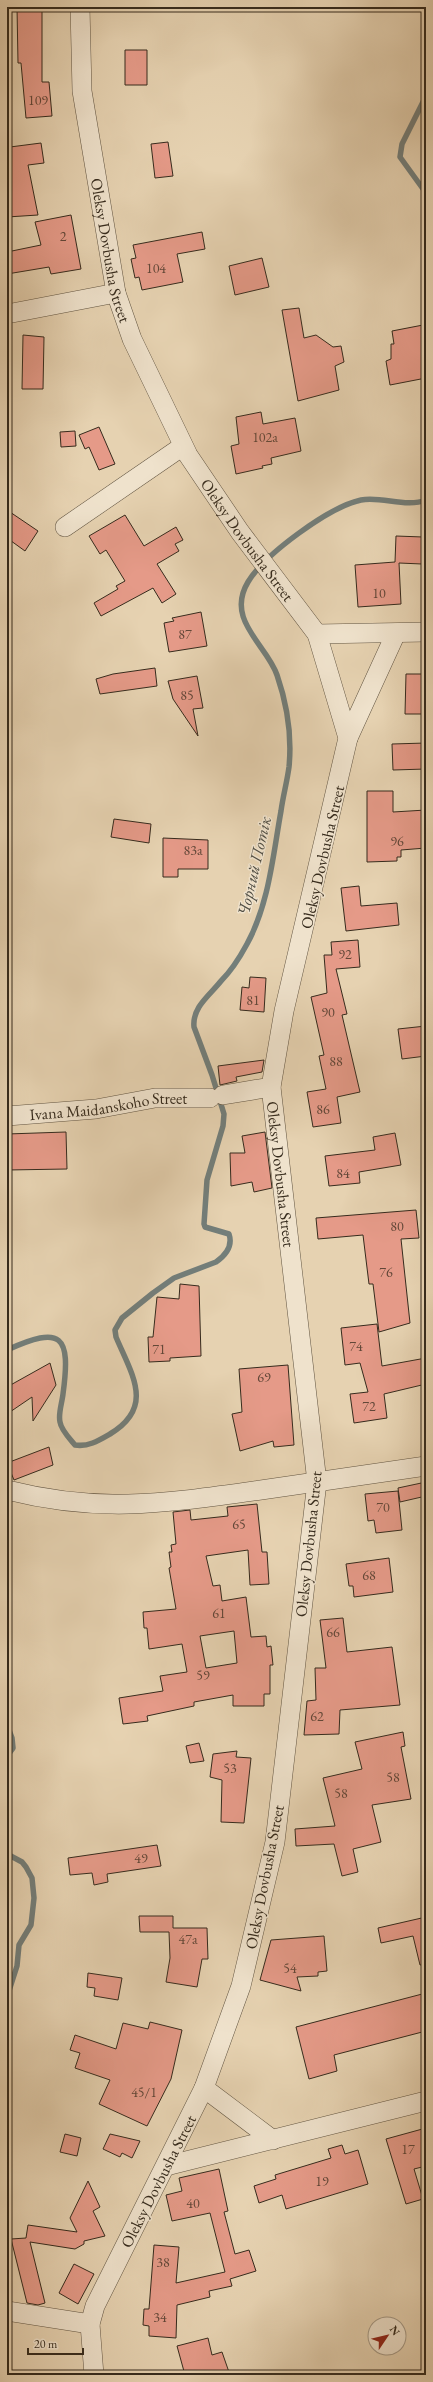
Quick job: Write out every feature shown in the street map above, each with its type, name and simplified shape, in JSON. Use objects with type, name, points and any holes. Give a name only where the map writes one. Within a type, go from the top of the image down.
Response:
[{"type":"street","name":"Oleksy Dovbusha Street","points":[[80,7],[82,91],[116,293],[132,339],[182,446],[216,498],[317,634],[348,738],[343,768],[284,1011],[272,1087],[317,1482],[275,1842],[241,1986],[204,2088],[100,2296],[90,2324],[94,2375]]},
{"type":"street","points":[[7,314],[116,293]]},
{"type":"street","points":[[65,527],[182,446]]},
{"type":"street","points":[[317,634],[426,632]]},
{"type":"street","points":[[348,738],[396,633]]},
{"type":"street","name":"Ivana Maidanskoho Street","points":[[7,1116],[96,1109],[155,1098],[216,1097],[272,1087]]},
{"type":"street","points":[[7,1490],[70,1503],[144,1505],[426,1466]]},
{"type":"street","points":[[204,2088],[273,2140]]},
{"type":"street","points":[[166,2166],[426,2101]]},
{"type":"street","points":[[7,2311],[90,2324]]},
{"type":"building","points":[[17,7],[42,7],[42,82],[49,82],[52,116],[26,118],[21,63],[18,63]]},
{"type":"building","points":[[125,50],[147,50],[147,85],[125,85]]},
{"type":"building","points":[[168,142],[173,176],[155,178],[151,144]]},
{"type":"building","points":[[41,143],[44,163],[28,165],[38,215],[7,217],[7,183],[11,182],[7,158],[11,157],[10,147]]},
{"type":"building","points":[[71,215],[81,269],[51,274],[49,267],[7,274],[7,252],[41,245],[35,222]]},
{"type":"building","points":[[202,232],[205,249],[177,254],[183,282],[142,290],[139,277],[135,278],[131,259],[136,258],[133,245]]},
{"type":"building","points":[[262,258],[269,287],[235,295],[229,266]]},
{"type":"building","points":[[299,308],[304,338],[316,335],[333,347],[341,346],[344,362],[335,366],[339,390],[298,401],[282,310]]},
{"type":"building","points":[[423,325],[426,339],[426,378],[390,385],[386,361],[391,359],[391,344],[394,344],[392,331]]},
{"type":"building","points":[[23,335],[44,337],[43,389],[22,389]]},
{"type":"building","points":[[261,412],[263,424],[295,418],[301,451],[271,458],[272,464],[262,466],[263,468],[236,474],[231,446],[239,444],[236,417]]},
{"type":"building","points":[[99,427],[115,464],[99,470],[89,447],[85,449],[79,435]]},
{"type":"building","points":[[75,431],[76,446],[61,447],[60,432]]},
{"type":"building","points":[[7,510],[38,531],[25,551],[7,538]]},
{"type":"building","points":[[125,515],[144,546],[176,527],[183,540],[175,544],[179,551],[157,564],[176,594],[162,603],[153,588],[101,616],[94,603],[118,589],[116,586],[125,581],[106,550],[100,554],[89,536]]},
{"type":"building","points":[[396,536],[423,537],[422,564],[399,563],[401,604],[358,607],[355,565],[395,562]]},
{"type":"building","points":[[201,612],[207,646],[169,652],[164,623],[174,621],[172,618]]},
{"type":"building","points":[[155,668],[157,686],[100,694],[96,679],[113,674]]},
{"type":"building","points":[[406,674],[426,674],[426,714],[405,714]]},
{"type":"building","points":[[197,676],[203,708],[193,709],[198,736],[173,699],[168,681]]},
{"type":"building","points":[[426,743],[426,769],[393,770],[392,744]]},
{"type":"building","points":[[367,791],[393,791],[393,812],[426,810],[426,848],[401,850],[401,857],[397,857],[397,861],[367,862]]},
{"type":"building","points":[[114,819],[151,824],[149,843],[111,837]]},
{"type":"building","points":[[163,838],[208,840],[208,869],[178,869],[178,877],[163,877]]},
{"type":"building","points":[[359,886],[361,906],[397,903],[399,925],[346,931],[341,888]]},
{"type":"building","points":[[358,940],[360,967],[336,969],[347,1014],[342,1015],[360,1092],[337,1097],[341,1123],[313,1127],[307,1092],[326,1089],[319,1056],[324,1055],[311,997],[327,993],[324,955],[332,955],[331,942]]},
{"type":"building","points":[[250,977],[266,978],[264,1012],[240,1010],[242,987],[249,988]]},
{"type":"building","points":[[426,1026],[426,1056],[402,1059],[398,1029]]},
{"type":"building","points":[[264,1060],[262,1072],[236,1077],[237,1081],[220,1085],[218,1066]]},
{"type":"building","points":[[66,1132],[67,1169],[7,1170],[7,1134]]},
{"type":"building","points":[[265,1132],[272,1188],[254,1192],[252,1182],[231,1186],[230,1153],[245,1153],[242,1136]]},
{"type":"building","points":[[395,1133],[401,1165],[359,1172],[360,1183],[329,1186],[325,1156],[375,1150],[373,1137]]},
{"type":"building","points":[[416,1210],[419,1238],[401,1239],[410,1323],[379,1332],[373,1284],[369,1284],[363,1235],[318,1239],[316,1218]]},
{"type":"building","points":[[180,1284],[199,1286],[201,1356],[170,1358],[170,1361],[149,1362],[148,1337],[153,1337],[157,1297],[179,1299]]},
{"type":"building","points":[[377,1324],[382,1366],[426,1358],[426,1384],[384,1394],[387,1418],[354,1423],[350,1394],[368,1392],[360,1363],[345,1365],[341,1328]]},
{"type":"building","points":[[50,1363],[56,1385],[33,1421],[32,1397],[7,1414],[7,1387]]},
{"type":"building","points":[[288,1365],[294,1445],[274,1447],[273,1441],[240,1451],[232,1414],[242,1412],[239,1369]]},
{"type":"building","points":[[49,1447],[53,1465],[14,1480],[7,1463]]},
{"type":"building","points":[[426,1482],[426,1496],[400,1502],[398,1488]]},
{"type":"building","points":[[398,1491],[402,1530],[376,1533],[374,1520],[368,1521],[365,1494]]},
{"type":"building","points":[[257,1504],[262,1552],[267,1552],[269,1584],[250,1585],[248,1550],[206,1556],[213,1586],[220,1585],[222,1601],[246,1597],[251,1637],[266,1636],[267,1647],[271,1646],[273,1665],[270,1665],[270,1694],[264,1694],[264,1706],[233,1706],[233,1695],[194,1702],[194,1706],[147,1716],[148,1721],[123,1724],[119,1698],[163,1691],[160,1676],[187,1672],[182,1644],[149,1649],[147,1628],[144,1628],[143,1612],[176,1609],[169,1568],[171,1567],[169,1552],[172,1552],[171,1545],[176,1544],[173,1512],[190,1510],[191,1520],[228,1516],[227,1507]],"holes":[[[234,1631],[237,1663],[206,1668],[200,1636]]]},
{"type":"building","points":[[389,1558],[393,1592],[354,1597],[353,1586],[349,1586],[346,1564]]},
{"type":"building","points":[[343,1618],[347,1652],[392,1647],[400,1705],[340,1710],[339,1734],[304,1735],[307,1701],[316,1700],[315,1668],[326,1668],[320,1620]]},
{"type":"building","points":[[403,1732],[405,1746],[401,1747],[411,1799],[372,1805],[381,1842],[353,1849],[358,1872],[342,1876],[334,1844],[296,1846],[295,1829],[335,1826],[323,1778],[362,1769],[355,1742]]},
{"type":"building","points":[[199,1743],[204,1761],[190,1763],[186,1746]]},
{"type":"building","points":[[237,1751],[236,1757],[251,1758],[244,1823],[221,1822],[222,1780],[210,1777],[213,1754]]},
{"type":"building","points":[[157,1845],[161,1866],[107,1874],[108,1882],[94,1885],[92,1873],[70,1875],[68,1858]]},
{"type":"building","points":[[139,1916],[173,1916],[173,1928],[207,1928],[208,1959],[202,1959],[197,1987],[166,1982],[170,1958],[169,1932],[140,1932]]},
{"type":"building","points":[[426,1917],[426,1964],[420,1965],[413,1936],[381,1943],[378,1928]]},
{"type":"building","points":[[324,1936],[327,1971],[318,1972],[318,1976],[297,1977],[301,1991],[260,1980],[271,1940]]},
{"type":"building","points":[[88,1973],[122,1978],[118,2000],[94,1996],[95,1988],[87,1987]]},
{"type":"building","points":[[426,1993],[426,2031],[334,2055],[337,2071],[309,2079],[296,2027]]},
{"type":"building","points":[[150,2022],[182,2030],[171,2079],[147,2126],[99,2104],[110,2080],[75,2068],[80,2053],[70,2050],[75,2035],[116,2049],[123,2023],[148,2029]]},
{"type":"building","points":[[426,2128],[426,2166],[414,2169],[423,2199],[406,2204],[386,2139]]},
{"type":"building","points":[[65,2134],[81,2138],[77,2156],[60,2152]]},
{"type":"building","points":[[110,2134],[140,2141],[132,2158],[122,2153],[120,2157],[103,2149]]},
{"type":"building","points":[[342,2145],[345,2154],[358,2150],[368,2184],[286,2209],[282,2195],[259,2203],[254,2186],[276,2179],[275,2175],[331,2158],[328,2149]]},
{"type":"building","points":[[219,2169],[228,2211],[224,2212],[235,2254],[249,2250],[256,2271],[230,2279],[232,2286],[209,2291],[210,2297],[177,2305],[176,2338],[149,2336],[149,2326],[143,2325],[144,2309],[149,2309],[154,2245],[179,2247],[176,2283],[225,2272],[210,2213],[172,2221],[166,2195],[182,2191],[179,2178]]},
{"type":"building","points":[[88,2181],[100,2207],[93,2211],[105,2236],[84,2241],[84,2244],[75,2249],[30,2242],[45,2303],[38,2305],[27,2303],[11,2239],[26,2238],[28,2225],[77,2232],[70,2218]]},
{"type":"building","points":[[74,2264],[94,2274],[78,2304],[59,2293]]},
{"type":"building","points":[[208,2338],[212,2355],[222,2352],[230,2375],[185,2375],[177,2346]]},
{"type":"waterway","name":"Чорний Потік","points":[[426,96],[402,144],[400,157],[426,193]]},
{"type":"waterway","name":"Чорний Потік","points":[[7,1350],[40,1338],[51,1337],[59,1340],[63,1348],[65,1359],[63,1394],[59,1416],[62,1428],[75,1445],[84,1445],[97,1441],[124,1424],[132,1413],[136,1401],[136,1390],[133,1377],[116,1337],[115,1330],[122,1318],[174,1278],[216,1262],[228,1250],[230,1242],[229,1234],[205,1227],[204,1224],[207,1180],[223,1126],[224,1114],[212,1075],[194,1027],[194,1020],[199,1007],[235,964],[247,944],[260,913],[273,862],[290,755],[288,720],[281,686],[272,664],[250,632],[244,620],[241,608],[242,596],[248,582],[268,558],[299,533],[332,512],[348,504],[361,500],[377,499],[410,503],[426,500]]},
{"type":"waterway","name":"Чорний Потік","points":[[7,1725],[12,1738],[13,1748],[7,1756]]},
{"type":"waterway","name":"Чорний Потік","points":[[7,1854],[22,1862],[26,1867],[32,1878],[34,1898],[31,1925],[19,1945],[17,1966],[7,1997]]}]
